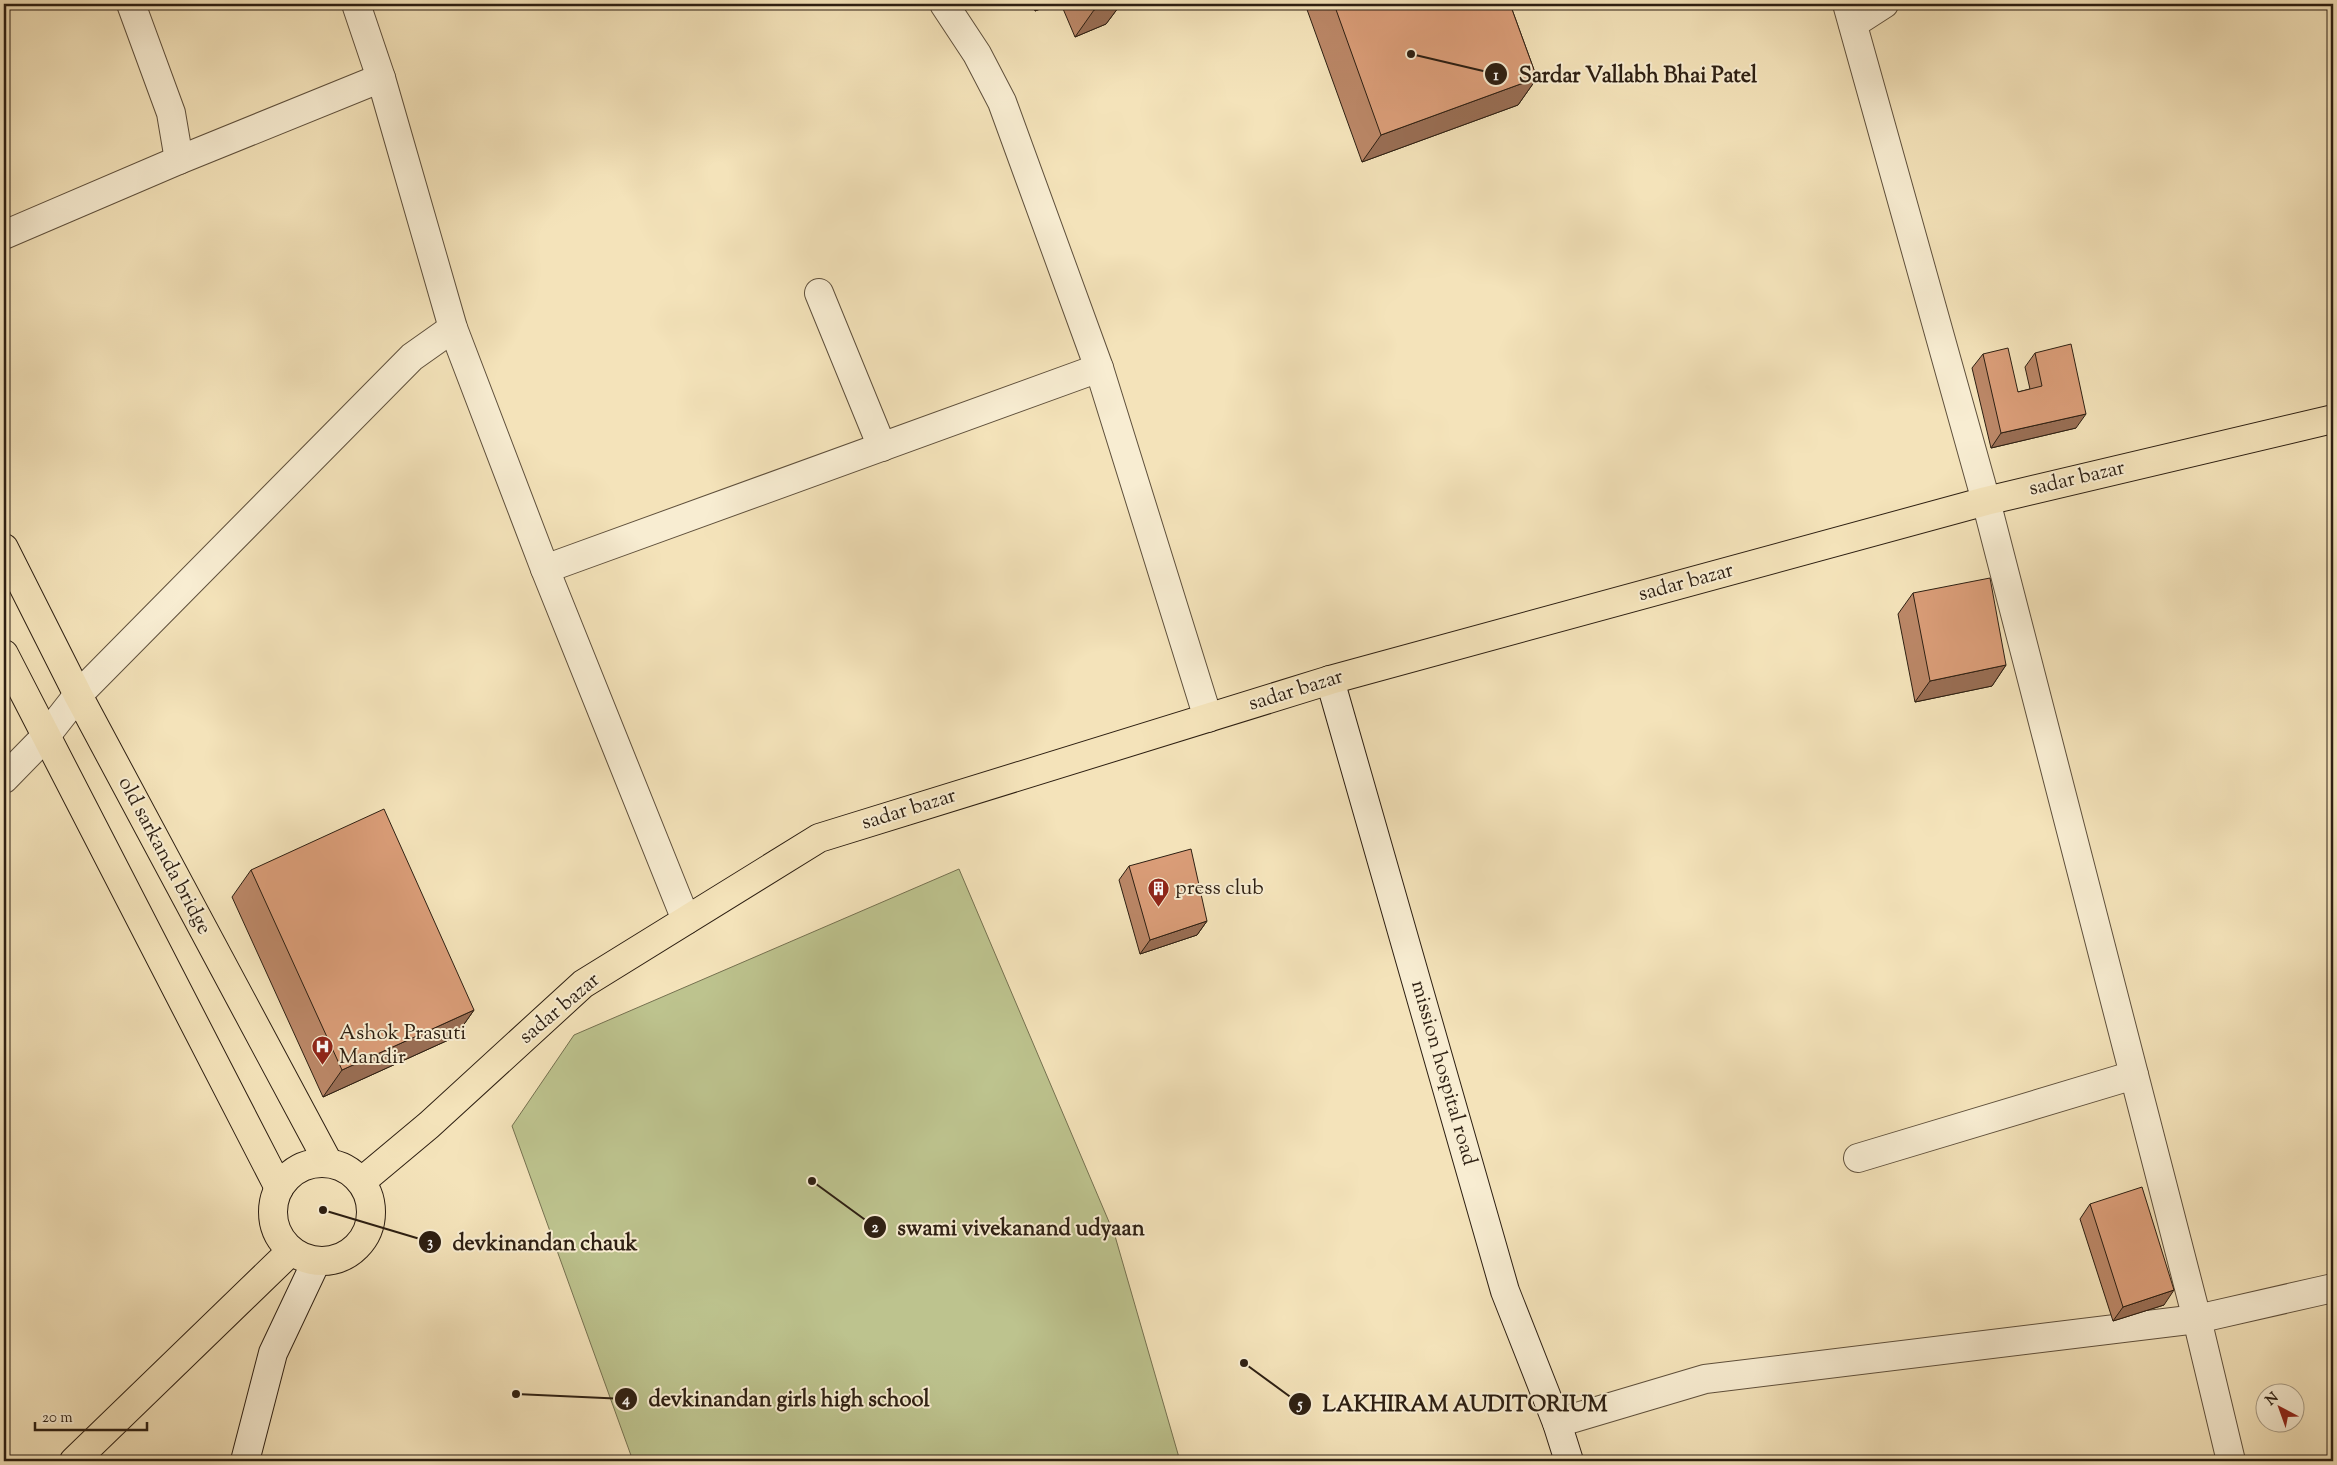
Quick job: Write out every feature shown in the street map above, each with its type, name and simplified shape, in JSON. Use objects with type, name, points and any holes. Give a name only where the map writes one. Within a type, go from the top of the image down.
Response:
[{"type":"main road","name":"sadar bazar","points":[[362,1181],[429,1125],[583,984],[819,838],[1330,680],[1986,500],[2333,419]]},
{"type":"main road","name":"old sarkanda bridge","points":[[4,548],[78,695],[328,1162]]},
{"type":"main road","points":[[4,654],[45,737],[279,1188]]},
{"type":"main road","points":[[328,1162],[347,1168],[362,1181],[370,1198],[372,1218],[366,1236],[353,1251],[336,1260],[316,1262],[291,1251],[283,1243],[274,1226],[272,1206],[279,1188],[291,1173],[309,1164],[328,1162]]},
{"type":"main road","points":[[74,1461],[291,1251]]},
{"type":"street","points":[[131,4],[171,113],[179,160]]},
{"type":"street","points":[[944,4],[977,54],[1002,102],[1099,368],[1208,718]]},
{"type":"street","points":[[1884,4],[1850,14],[1986,500],[2197,1319],[2231,1461]]},
{"type":"street","points":[[359,5],[454,328],[544,569],[686,920]]},
{"type":"street","points":[[4,235],[179,160],[382,78]]},
{"type":"street","points":[[819,293],[882,447]]},
{"type":"street","points":[[4,779],[45,737],[78,695],[412,357],[454,328]]},
{"type":"street","points":[[544,569],[1099,368]]},
{"type":"street","name":"mission hospital road","points":[[1330,680],[1505,1290],[1557,1423],[1569,1461]]},
{"type":"street","points":[[1858,1158],[2134,1075]]},
{"type":"street","points":[[245,1461],[273,1353],[316,1262]]},
{"type":"street","points":[[1557,1423],[1705,1379],[2197,1319],[2333,1288]]},
{"type":"green space","points":[[959,869],[1115,1236],[1180,1461],[633,1461],[512,1126],[574,1035]]},
{"type":"building","points":[[1091,4],[1110,4],[1094,10]]},
{"type":"building","points":[[1334,4],[1510,4],[1537,78],[1381,135]]},
{"type":"building","points":[[2071,344],[2086,414],[2001,433],[1983,354],[2008,348],[2018,392],[2042,386],[2035,353]]},
{"type":"building","points":[[1990,578],[2006,665],[1930,681],[1913,593]]},
{"type":"building","points":[[384,809],[474,1010],[342,1070],[251,870]]},
{"type":"building","name":"press club","points":[[1191,849],[1207,921],[1150,940],[1129,866]]},
{"type":"building","points":[[2142,1187],[2174,1290],[2123,1307],[2090,1204]]},
{"type":"place","name":"Sardar Vallabh Bhai Patel","points":[[1411,54]]},
{"type":"place","name":"press club","points":[[1159,908]]},
{"type":"place","name":"Ashok Prasuti Mandir","points":[[323,1065]]},
{"type":"place","name":"swami vivekanand udyaan","points":[[812,1181]]},
{"type":"place","name":"devkinandan chauk","points":[[323,1210]]},
{"type":"place","name":"LAKHIRAM AUDITORIUM","points":[[1244,1363]]},
{"type":"place","name":"devkinandan girls high school","points":[[516,1394]]}]
